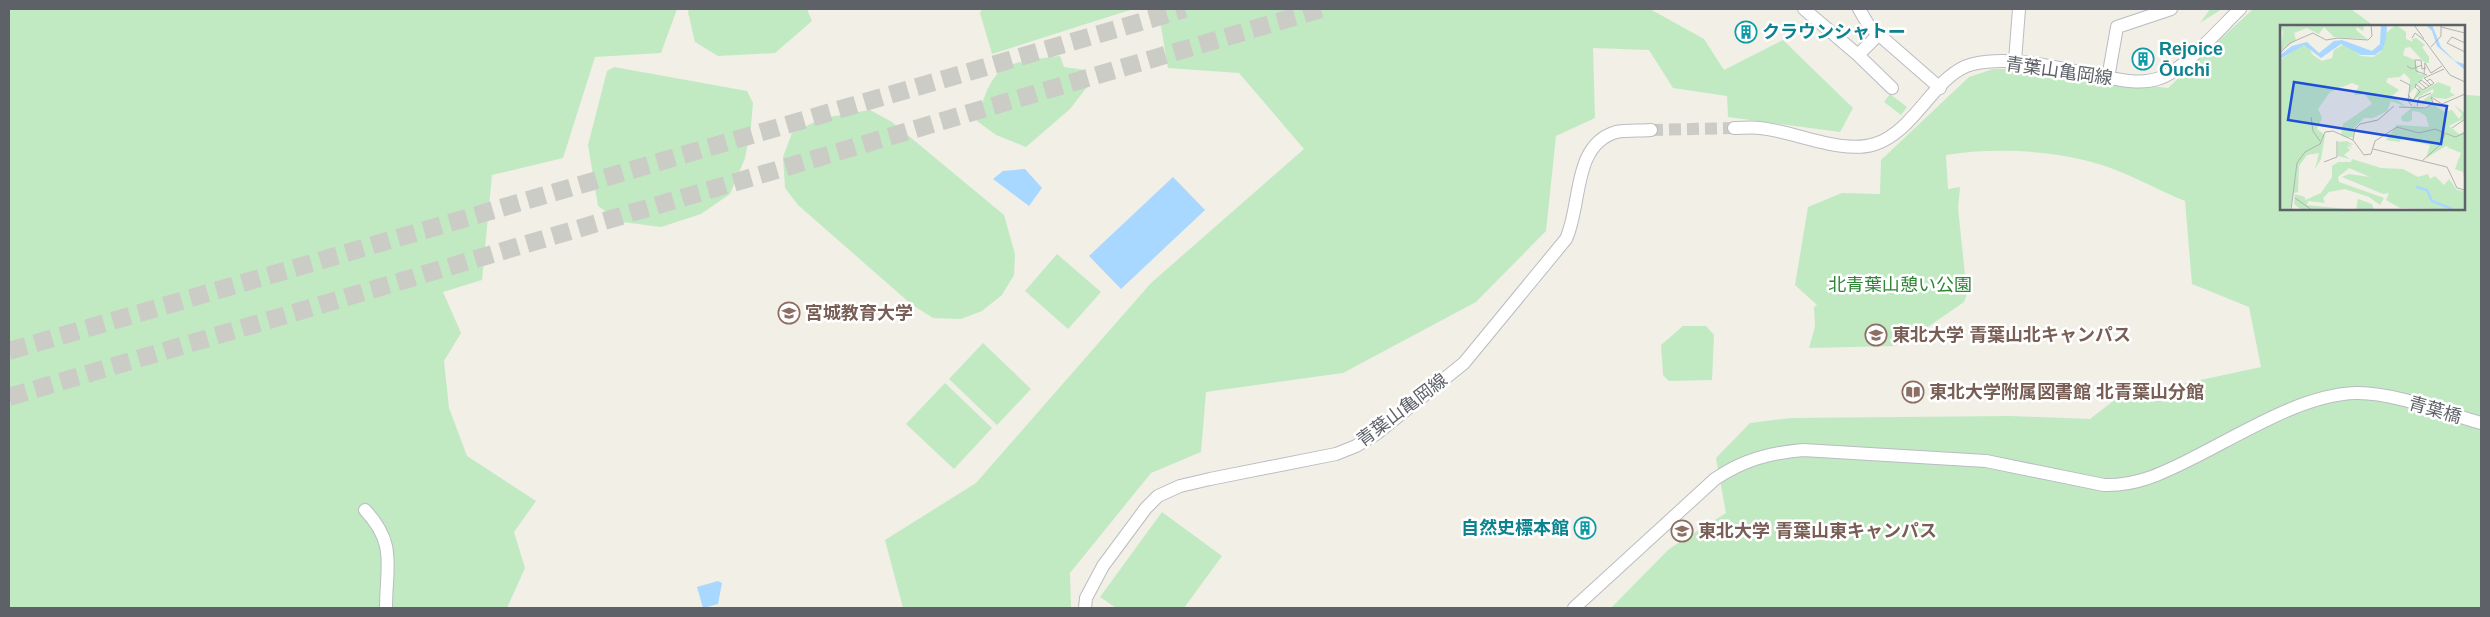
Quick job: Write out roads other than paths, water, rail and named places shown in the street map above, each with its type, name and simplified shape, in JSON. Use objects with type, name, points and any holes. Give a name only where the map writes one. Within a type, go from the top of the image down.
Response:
[{"type":"street","points":[[1804,9],[1858,55],[1892,88]]},
{"type":"street","points":[[1859,9],[1869,26],[1940,88]]},
{"type":"street","points":[[2015,61],[2019,9]]},
{"type":"street","points":[[2108,78],[2116,27],[2171,9]]},
{"type":"street","name":"青葉山亀岡線","points":[[1734,128],[1759,128],[1849,147],[1874,145],[1888,139],[1903,128],[1955,73],[1971,65],[2015,61],[2108,78],[2144,82],[2162,78],[2180,66],[2240,9]]},
{"type":"street","points":[[1858,55],[1879,34]]},
{"type":"street","name":"青葉山亀岡線","points":[[1085,608],[1086,598],[1103,566],[1146,508],[1158,496],[1180,486],[1316,459],[1350,449],[1376,434],[1430,392],[1464,363],[1566,239],[1573,225],[1584,163],[1590,150],[1601,140],[1616,132],[1652,130]]},
{"type":"street","name":"青葉橋","points":[[1574,608],[1715,478],[1734,466],[1753,458],[1774,453],[1803,450],[1986,461],[2104,485],[2121,486],[2134,484],[2164,473],[2314,400],[2355,393],[2390,398],[2481,423]]},
{"type":"street","points":[[365,510],[382,530],[387,545],[386,608]]},
{"type":"water","points":[[1025,169],[1042,188],[1029,206],[993,179],[1003,171]]},
{"type":"water","points":[[1173,177],[1205,210],[1121,289],[1089,256]]},
{"type":"water","points":[[718,581],[722,583],[718,604],[703,608],[697,587]]},
{"type":"tunnel","points":[[9,351],[1185,9]]},
{"type":"tunnel","points":[[9,397],[1321,9]]},
{"type":"tunnel","points":[[1651,130],[1734,128]]},
{"type":"place","name":"クラウンシャトー","points":[[1746,32]]},
{"type":"place","name":"Rejoice Ōuchi","points":[[2143,59]]},
{"type":"place","name":"宮城教育大学","points":[[789,313]]},
{"type":"place","name":"東北大学 青葉山北キャンパス","points":[[1876,335]]},
{"type":"place","name":"東北大学附属図書館 北青葉山分館","points":[[1913,392]]},
{"type":"place","name":"自然史標本館","points":[[1585,528]]},
{"type":"place","name":"東北大学 青葉山東キャンパス","points":[[1682,531]]},
{"type":"park label","name":"北青葉山憩い公園","points":[[1900,285]]}]
